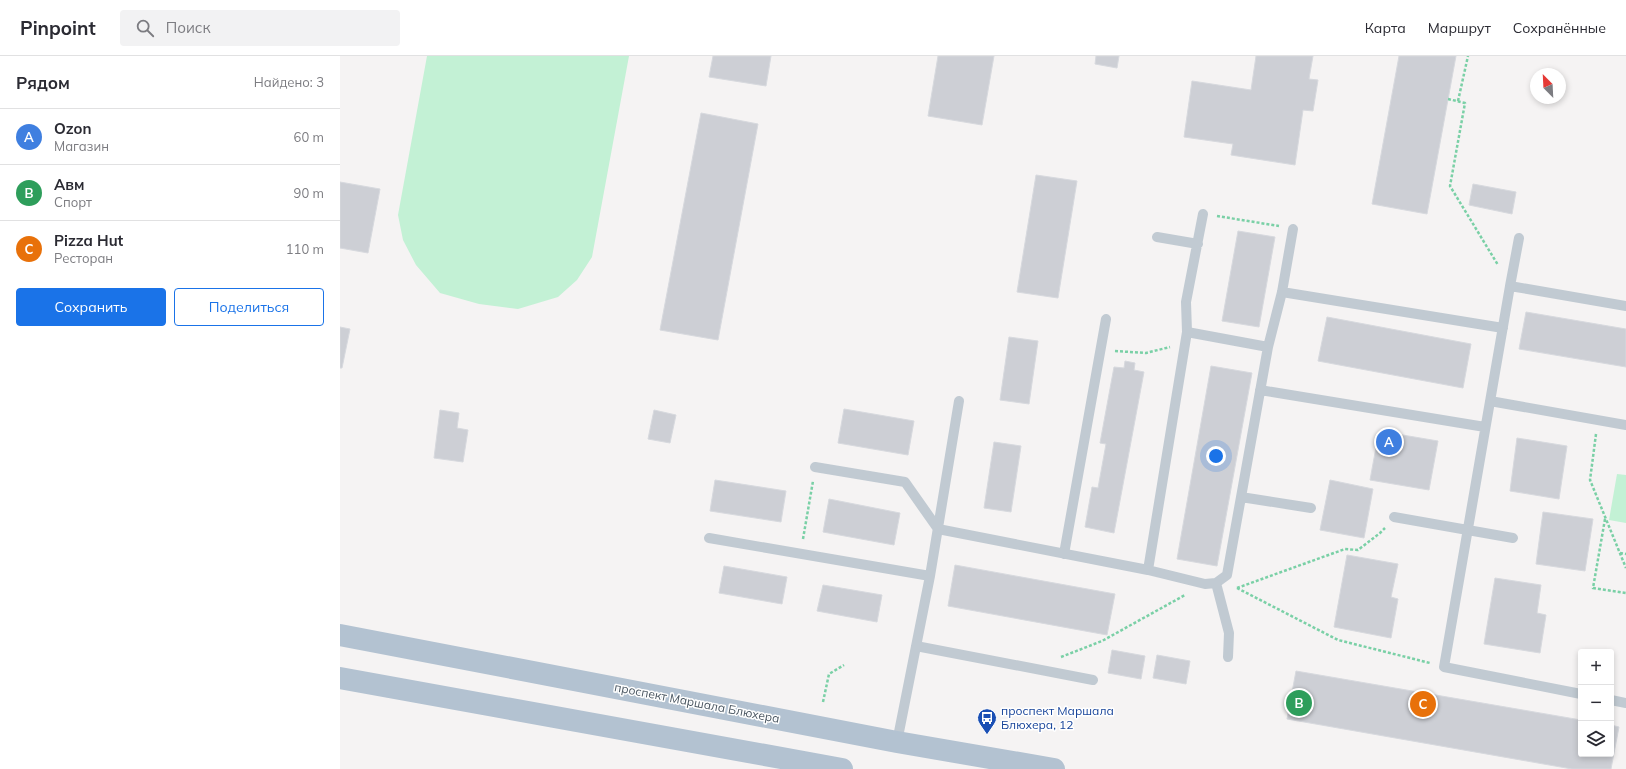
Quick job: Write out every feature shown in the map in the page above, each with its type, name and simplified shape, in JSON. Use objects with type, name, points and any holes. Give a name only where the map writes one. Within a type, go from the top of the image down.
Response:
[{"type":"main road","name":"проспект Маршала Блюхера","points":[[340,635],[897,742],[1054,769]]},
{"type":"main road","points":[[340,678],[842,769]]},
{"type":"lane","points":[[1148,570],[1186,344],[1186,302],[1203,214]]},
{"type":"lane","points":[[815,467],[905,482],[938,529],[1148,570],[1204,584],[1216,584],[1227,575],[1268,348],[1282,292],[1293,229]]},
{"type":"lane","points":[[1156,237],[1198,244]]},
{"type":"lane","points":[[1519,238],[1444,667],[1578,693]]},
{"type":"lane","points":[[1510,286],[1626,306]]},
{"type":"lane","points":[[1282,292],[1503,328]]},
{"type":"lane","points":[[1064,554],[1106,319]]},
{"type":"lane","points":[[1187,332],[1268,348]]},
{"type":"lane","points":[[1260,390],[1485,427]]},
{"type":"lane","points":[[897,742],[930,576],[959,401]]},
{"type":"lane","points":[[1490,401],[1626,425]]},
{"type":"lane","points":[[1241,497],[1310,508]]},
{"type":"lane","points":[[1394,517],[1513,538]]},
{"type":"lane","points":[[709,538],[930,576]]},
{"type":"lane","points":[[1216,584],[1229,633],[1228,657]]},
{"type":"lane","points":[[916,646],[1093,680]]},
{"type":"lane","points":[[1614,701],[1626,703]]},
{"type":"path","points":[[1458,101],[1468,56]]},
{"type":"path","points":[[1448,99],[1465,103],[1450,186],[1510,286]]},
{"type":"path","points":[[1203,214],[1293,229]]},
{"type":"path","points":[[1100,349],[1120,352],[1146,353],[1186,344]]},
{"type":"path","points":[[1597,420],[1590,480],[1626,568]]},
{"type":"path","points":[[800,554],[815,467]]},
{"type":"path","points":[[1237,588],[1345,549],[1358,550],[1380,533],[1394,517]]},
{"type":"path","points":[[1605,518],[1593,588],[1626,594]]},
{"type":"path","points":[[1620,552],[1626,554]]},
{"type":"path","points":[[1034,668],[1102,641],[1204,584]]},
{"type":"path","points":[[1216,584],[1237,588],[1338,640],[1444,667]]},
{"type":"path","points":[[823,702],[829,674],[844,665]]},
{"type":"green space","points":[[427,56],[629,56],[592,257],[577,280],[558,297],[518,309],[479,304],[440,293],[416,265],[403,240],[398,215]]},
{"type":"green space","points":[[1617,474],[1626,475],[1626,523],[1609,520]]},
{"type":"building","points":[[713,56],[771,56],[766,86],[709,77]]},
{"type":"building","points":[[938,56],[994,56],[982,125],[928,116]]},
{"type":"building","points":[[1096,56],[1119,56],[1117,68],[1095,64]]},
{"type":"building","points":[[1256,56],[1313,56],[1309,79],[1318,80],[1313,111],[1303,110],[1295,165],[1231,155],[1233,144],[1184,137],[1192,81],[1251,90]]},
{"type":"building","points":[[1399,56],[1456,56],[1427,214],[1372,204]]},
{"type":"building","points":[[701,113],[758,124],[718,340],[660,330]]},
{"type":"building","points":[[1036,175],[1077,181],[1058,298],[1017,292]]},
{"type":"building","points":[[340,182],[380,189],[368,253],[340,248]]},
{"type":"building","points":[[1473,184],[1516,192],[1512,214],[1469,205]]},
{"type":"building","points":[[1238,231],[1275,237],[1259,327],[1222,321]]},
{"type":"building","points":[[1526,312],[1626,329],[1626,367],[1519,349]]},
{"type":"building","points":[[1327,317],[1471,344],[1463,388],[1318,361]]},
{"type":"building","points":[[340,327],[350,329],[342,368],[340,368]]},
{"type":"building","points":[[1009,337],[1038,341],[1029,404],[1000,400]]},
{"type":"building","points":[[1125,361],[1135,363],[1134,370],[1144,372],[1114,533],[1085,527],[1092,487],[1098,488],[1106,444],[1100,443],[1114,367],[1124,368]]},
{"type":"building","points":[[1211,366],[1252,373],[1217,566],[1177,559]]},
{"type":"building","points":[[844,409],[914,421],[908,455],[838,443]]},
{"type":"building","points":[[440,410],[459,413],[457,428],[468,430],[463,462],[434,458]]},
{"type":"building","points":[[654,410],[676,415],[670,443],[648,439]]},
{"type":"building","points":[[1379,431],[1438,441],[1429,490],[1370,480]]},
{"type":"building","points":[[1517,438],[1567,446],[1559,499],[1510,491]]},
{"type":"building","points":[[994,442],[1021,446],[1011,512],[984,508]]},
{"type":"building","points":[[715,480],[786,491],[781,522],[710,511]]},
{"type":"building","points":[[1330,480],[1373,489],[1364,538],[1320,530]]},
{"type":"building","points":[[829,499],[900,513],[894,545],[823,532]]},
{"type":"building","points":[[1543,512],[1593,519],[1585,571],[1536,564]]},
{"type":"building","points":[[1347,555],[1398,564],[1391,597],[1398,599],[1391,638],[1334,627]]},
{"type":"building","points":[[955,565],[1115,594],[1107,635],[948,606]]},
{"type":"building","points":[[724,566],[787,577],[782,604],[719,593]]},
{"type":"building","points":[[1495,578],[1541,585],[1537,613],[1546,615],[1540,653],[1484,644]]},
{"type":"building","points":[[823,585],[882,595],[877,622],[817,611]]},
{"type":"building","points":[[1112,650],[1145,656],[1141,679],[1108,673]]},
{"type":"building","points":[[1157,655],[1190,661],[1186,684],[1153,678]]},
{"type":"building","points":[[1296,671],[1578,719],[1578,757],[1613,757],[1611,769],[1572,769],[1287,719]]},
{"type":"building","points":[[1614,726],[1619,727],[1614,753]]},
{"type":"place","name":"Ozon","points":[[1389,442]]},
{"type":"place","name":"Авм","points":[[1299,703]]},
{"type":"place","name":"Pizza Hut","points":[[1423,704]]},
{"type":"place","name":"проспект Маршала Блюхера, 12","points":[[987,735]]}]
